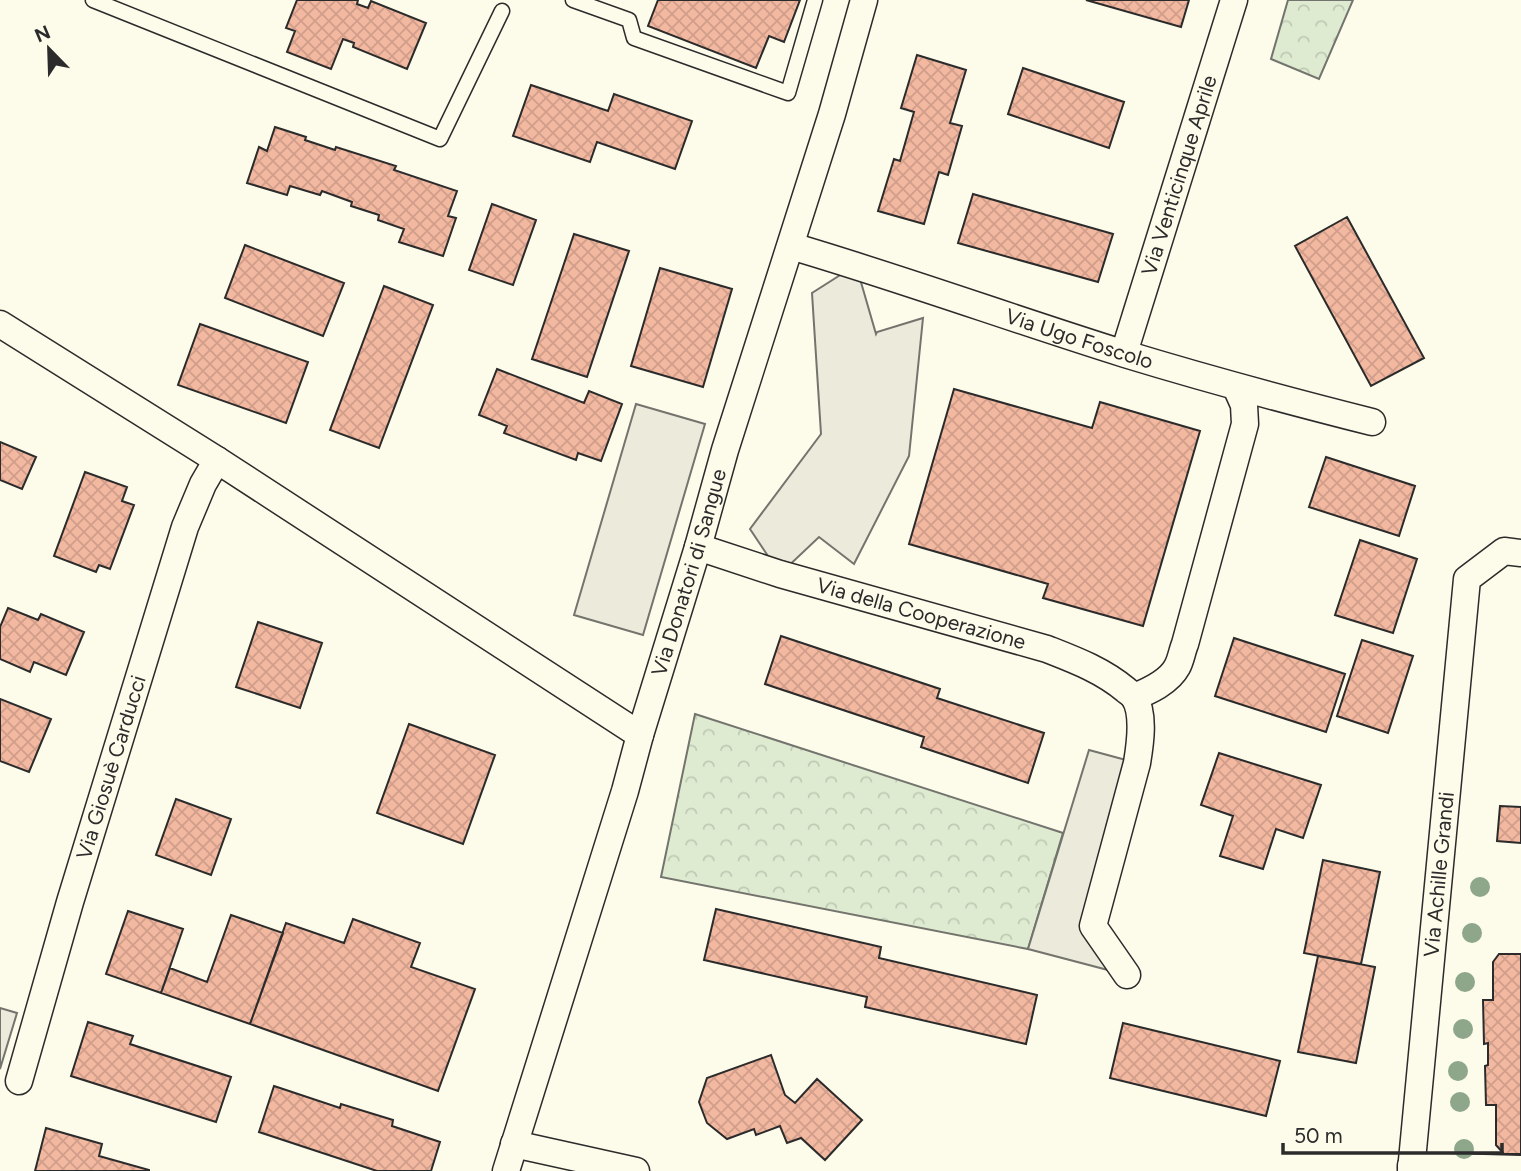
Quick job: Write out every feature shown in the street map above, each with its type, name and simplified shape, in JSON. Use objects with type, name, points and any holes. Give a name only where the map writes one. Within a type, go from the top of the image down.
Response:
[{"type":"street","name":"Via Donatori di Sangue","points":[[506,1171],[621,804],[725,450],[832,114],[864,0]]},
{"type":"street","name":"Via Venticinque Aprile","points":[[1124,353],[1234,0]]},
{"type":"street","name":"Via Ugo Foscolo","points":[[791,246],[1236,387],[1372,422]]},
{"type":"street","points":[[0,324],[217,460],[640,735]]},
{"type":"street","points":[[1127,975],[1093,926],[1137,763],[1141,738],[1140,715],[1134,697],[1149,691],[1176,668],[1185,644],[1245,424],[1244,405],[1236,387]]},
{"type":"street","name":"Via Giosuè Carducci","points":[[19,1081],[70,902],[185,527],[203,484],[217,460]]},
{"type":"street","name":"Via della Cooperazione","points":[[698,547],[780,574],[1047,649],[1085,663],[1113,679],[1134,697]]},
{"type":"street","name":"Via Achille Grandi","points":[[1411,1169],[1467,579],[1504,551],[1521,553]]},
{"type":"street","points":[[514,1144],[636,1171]]},
{"type":"street","points":[[1411,1169],[1521,1169]]},
{"type":"lane","points":[[93,0],[440,139],[502,12]]},
{"type":"lane","points":[[573,0],[629,20],[634,38],[788,93],[815,0]]},
{"type":"green space","points":[[1288,0],[1353,0],[1319,79],[1271,59]]},
{"type":"green space","points":[[695,714],[1063,833],[1028,949],[661,877]]},
{"type":"shaded area","points":[[856,265],[876,334],[923,318],[909,456],[854,564],[819,537],[780,574],[750,529],[821,434],[812,293]]},
{"type":"shaded area","points":[[636,404],[705,424],[643,635],[574,615]]},
{"type":"shaded area","points":[[1089,750],[1137,763],[1093,925],[1127,975],[1028,949]]},
{"type":"shaded area","points":[[0,1008],[17,1013],[0,1069]]},
{"type":"building","points":[[297,0],[358,0],[357,4],[368,8],[371,1],[426,23],[407,69],[353,47],[354,43],[343,39],[331,69],[287,52],[295,31],[286,28]]},
{"type":"building","points":[[658,0],[800,0],[784,42],[769,36],[756,68],[648,26]]},
{"type":"building","points":[[1086,0],[1189,0],[1181,27]]},
{"type":"building","points":[[917,55],[966,70],[950,123],[962,126],[948,175],[939,172],[924,224],[878,211],[894,159],[900,161],[914,112],[901,108]]},
{"type":"building","points":[[1023,68],[1124,102],[1109,148],[1008,114]]},
{"type":"building","points":[[531,85],[608,111],[614,94],[692,121],[675,169],[597,142],[590,162],[513,136]]},
{"type":"building","points":[[275,127],[335,150],[336,147],[396,166],[394,170],[457,191],[448,216],[456,218],[443,256],[399,242],[404,229],[378,220],[379,215],[351,206],[352,202],[322,191],[320,195],[290,186],[287,195],[247,183],[259,147],[267,151]]},
{"type":"building","points":[[973,194],[1113,234],[1098,282],[958,243]]},
{"type":"building","points":[[492,204],[536,220],[513,285],[469,270]]},
{"type":"building","points":[[1347,217],[1424,358],[1371,386],[1295,246]]},
{"type":"building","points":[[574,234],[629,251],[587,377],[532,359]]},
{"type":"building","points":[[245,245],[344,283],[323,336],[225,298]]},
{"type":"building","points":[[660,268],[732,289],[703,387],[631,366]]},
{"type":"building","points":[[384,286],[433,305],[379,448],[330,430]]},
{"type":"building","points":[[200,324],[308,362],[286,423],[178,385]]},
{"type":"building","points":[[497,369],[584,403],[589,391],[622,404],[601,461],[578,453],[576,460],[504,433],[507,426],[479,415]]},
{"type":"building","points":[[954,389],[1092,428],[1100,402],[1200,431],[1143,626],[1043,598],[1048,584],[909,544]]},
{"type":"building","points":[[0,442],[36,457],[22,489],[0,480]]},
{"type":"building","points":[[1326,457],[1415,486],[1399,536],[1309,507]]},
{"type":"building","points":[[85,472],[127,487],[122,501],[134,505],[110,569],[99,565],[96,572],[54,556]]},
{"type":"building","points":[[1360,540],[1417,559],[1393,633],[1335,615]]},
{"type":"building","points":[[8,608],[38,620],[41,614],[84,632],[66,675],[34,662],[30,672],[0,659],[0,627]]},
{"type":"building","points":[[258,622],[322,643],[300,708],[236,687]]},
{"type":"building","points":[[781,636],[940,689],[937,698],[1044,733],[1028,783],[921,747],[924,737],[765,684]]},
{"type":"building","points":[[1234,638],[1345,674],[1326,732],[1215,696]]},
{"type":"building","points":[[1362,640],[1413,656],[1388,733],[1337,716]]},
{"type":"building","points":[[0,699],[51,719],[29,772],[0,761]]},
{"type":"building","points":[[409,724],[495,755],[463,844],[377,813]]},
{"type":"building","points":[[1219,753],[1321,785],[1303,838],[1276,829],[1263,869],[1220,856],[1233,816],[1201,805]]},
{"type":"building","points":[[176,799],[231,819],[211,875],[156,855]]},
{"type":"building","points":[[1500,806],[1521,807],[1521,843],[1497,841]]},
{"type":"building","points":[[1323,860],[1380,872],[1361,964],[1304,953]]},
{"type":"building","points":[[716,909],[881,947],[879,958],[1037,995],[1026,1044],[865,1007],[867,997],[704,960]]},
{"type":"building","points":[[128,911],[183,929],[161,993],[106,974]]},
{"type":"building","points":[[231,915],[283,933],[250,1024],[161,993],[170,968],[207,982]]},
{"type":"building","points":[[353,919],[420,943],[411,967],[475,989],[438,1091],[250,1024],[286,923],[344,943]]},
{"type":"building","points":[[1499,954],[1521,954],[1521,1154],[1504,1154],[1496,1145],[1496,1105],[1486,1105],[1485,1066],[1488,1065],[1488,1043],[1484,1044],[1483,1000],[1493,1000],[1493,962]]},
{"type":"building","points":[[1318,956],[1375,967],[1356,1063],[1298,1052]]},
{"type":"building","points":[[88,1022],[133,1036],[130,1044],[231,1077],[216,1122],[71,1076]]},
{"type":"building","points":[[1123,1023],[1280,1061],[1266,1116],[1110,1078]]},
{"type":"building","points":[[771,1055],[785,1095],[795,1103],[817,1079],[862,1120],[825,1160],[801,1138],[787,1143],[780,1126],[756,1135],[754,1129],[727,1139],[707,1123],[699,1102],[707,1078]]},
{"type":"building","points":[[274,1086],[340,1108],[341,1104],[393,1120],[392,1126],[440,1142],[431,1171],[377,1171],[259,1132]]},
{"type":"building","points":[[46,1128],[102,1144],[99,1156],[149,1171],[35,1171]]}]
